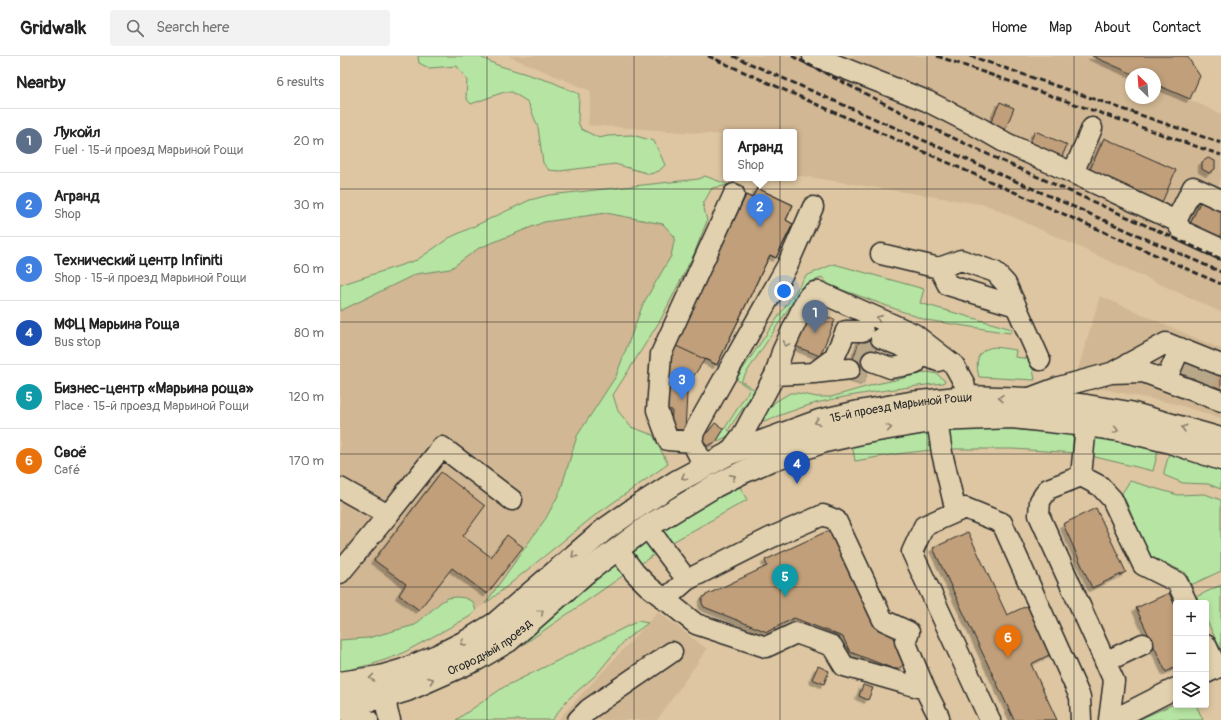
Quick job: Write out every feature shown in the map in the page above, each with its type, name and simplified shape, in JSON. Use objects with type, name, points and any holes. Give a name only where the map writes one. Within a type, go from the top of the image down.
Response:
[{"type":"main road","name":"15-й проезд Марьиной Рощи","points":[[604,530],[634,508],[676,482],[728,454],[819,421],[910,403],[967,397],[1027,399],[1130,413],[1221,439]]},
{"type":"main road","name":"15-й проезд Марьиной Рощи","points":[[617,549],[647,527],[715,486],[768,461],[825,442],[866,432],[937,420],[1012,417],[1086,425],[1139,434],[1221,459]]},
{"type":"main road","name":"Огородный проезд","points":[[399,685],[443,653],[467,641],[496,623],[604,530]]},
{"type":"main road","name":"Огородный проезд","points":[[340,704],[477,659],[508,641],[584,574],[617,549]]},
{"type":"main road","name":"Огородный проезд","points":[[340,683],[380,676],[399,685]]},
{"type":"street","points":[[813,56],[927,101],[1006,143],[1073,172],[1176,221],[1182,231],[1221,249]]},
{"type":"street","points":[[1073,172],[1092,128]]},
{"type":"street","points":[[1176,221],[1193,187],[1221,200]]},
{"type":"street","points":[[734,194],[661,354],[658,410],[668,440],[682,438],[694,432],[787,266],[813,207]]},
{"type":"street","points":[[881,254],[939,268],[961,260],[995,272],[1006,284],[1040,360]]},
{"type":"street","points":[[939,268],[948,285],[1016,306]]},
{"type":"street","points":[[728,454],[743,434],[775,375],[782,352],[809,294],[817,292],[914,334],[947,363],[964,383],[967,397]]},
{"type":"street","points":[[1111,373],[1166,343],[1196,371],[1221,402]]},
{"type":"street","points":[[775,375],[814,373],[860,351],[947,363]]},
{"type":"street","points":[[860,351],[891,368],[915,364],[947,363]]},
{"type":"street","points":[[860,351],[915,364]]},
{"type":"street","points":[[1027,399],[1048,390],[1111,373],[1196,371]]},
{"type":"street","points":[[937,420],[942,453],[956,512]]},
{"type":"street","points":[[1081,476],[1086,425]]},
{"type":"street","points":[[682,438],[704,466]]},
{"type":"street","points":[[340,573],[442,447],[512,500]]},
{"type":"street","points":[[1108,720],[1114,681],[1039,515],[1040,501],[1048,489],[1081,476],[1100,486],[1112,499],[1143,565],[1177,582],[1186,600]]},
{"type":"street","points":[[340,488],[388,515]]},
{"type":"street","points":[[990,720],[912,552],[924,526],[965,508],[1002,523],[1080,697],[1081,720]]},
{"type":"street","points":[[664,600],[687,580],[770,538],[823,515],[836,520],[883,620],[909,632],[904,641],[939,717],[938,720]]},
{"type":"street","points":[[647,527],[687,580]]},
{"type":"street","points":[[617,549],[635,573],[664,600],[696,624],[766,647],[796,633],[832,646],[844,666],[925,689]]},
{"type":"street","points":[[1106,662],[1143,644]]},
{"type":"street","points":[[1209,651],[1217,668],[1209,672]]},
{"type":"street","points":[[578,720],[589,709],[672,652]]},
{"type":"street","points":[[390,720],[387,711],[399,685]]},
{"type":"street","points":[[396,720],[394,710],[399,697],[399,685]]},
{"type":"street","points":[[1113,720],[1173,690]]},
{"type":"street","points":[[340,709],[368,720]]},
{"type":"shaded area","points":[[508,56],[1092,56],[1125,70],[1125,104],[1161,104],[1161,87],[1221,114],[1221,178],[1219,186],[1221,187],[1221,312],[987,205],[797,176],[797,129],[723,129],[723,135],[588,125],[591,91]]},
{"type":"shaded area","points":[[550,197],[700,222],[554,506],[485,604],[456,621],[340,658],[340,294],[409,265]]},
{"type":"shaded area","points":[[1100,296],[1221,349],[1221,418],[1176,404],[1074,383]]},
{"type":"shaded area","points":[[658,612],[707,649],[657,720],[558,720]]},
{"type":"green space","points":[[418,56],[478,56],[497,65],[552,82],[579,94],[578,122],[581,129],[599,138],[632,135],[654,141],[665,165],[659,171],[650,174],[615,164],[560,171],[549,170],[543,163],[538,127],[528,102],[512,92],[504,92],[471,104],[466,98],[467,80],[457,66],[429,68],[419,63]]},
{"type":"green space","points":[[705,176],[729,185],[712,188],[703,204],[707,221],[694,254],[661,319],[613,395],[618,411],[631,427],[653,435],[668,464],[594,516],[485,604],[546,518],[560,492],[577,436],[616,376],[643,304],[671,256],[675,237],[663,224],[606,213],[544,222],[479,248],[450,269],[416,274],[340,311],[340,285],[417,260],[449,238],[530,200],[549,195],[699,179]]},
{"type":"green space","points":[[834,264],[924,289],[920,303],[1012,329],[1010,333],[926,320],[829,285],[822,277],[802,288],[741,381],[755,390],[728,430],[734,433],[716,442],[750,389],[736,379],[806,276]]},
{"type":"green space","points":[[995,347],[1016,350],[1015,357],[1031,359],[1035,380],[979,377],[977,366],[981,353],[984,350]]},
{"type":"green space","points":[[928,372],[937,374],[945,381],[943,383],[832,399],[764,421],[761,418],[775,402],[790,393],[817,397],[831,397],[876,384]]},
{"type":"green space","points":[[968,428],[1011,429],[1079,435],[1077,453],[1013,449],[951,449],[949,430]]},
{"type":"green space","points":[[930,432],[932,450],[855,461],[852,444]]},
{"type":"green space","points":[[1090,436],[1158,451],[1153,471],[1087,455]]},
{"type":"green space","points":[[1169,454],[1221,470],[1221,489],[1208,484],[1183,483],[1164,475]]},
{"type":"green space","points":[[1130,481],[1178,495],[1205,494],[1221,500],[1221,571],[1191,585],[1186,573],[1150,556],[1122,493]]},
{"type":"green space","points":[[739,485],[747,500],[669,544],[659,530]]},
{"type":"green space","points":[[647,537],[658,552],[640,564],[630,549]]},
{"type":"green space","points":[[614,561],[624,575],[514,651],[482,668]]},
{"type":"green space","points":[[1221,585],[1221,650],[1209,625],[1209,600],[1197,600],[1196,597]]},
{"type":"green space","points":[[448,598],[465,598],[473,602],[476,611],[469,617],[399,655],[373,664],[340,672],[340,640],[368,638],[415,625],[441,602]]},
{"type":"green space","points":[[638,621],[648,623],[625,640],[596,675],[567,700],[552,720],[456,720],[504,687]]},
{"type":"green space","points":[[1173,704],[1173,708],[1197,708],[1203,720],[1138,720]]},
{"type":"building","points":[[1092,56],[1187,56],[1200,76],[1190,99],[1161,87],[1161,68],[1125,68],[1125,70]]},
{"type":"building","points":[[1000,102],[1014,108],[1005,130],[990,124]]},
{"type":"building","points":[[1035,131],[1067,145],[1060,161],[1028,147]]},
{"type":"building","points":[[1104,138],[1176,170],[1160,207],[1088,174]]},
{"type":"building","points":[[1208,158],[1215,161],[1215,169],[1209,173],[1202,169],[1202,162]]},
{"type":"building","points":[[757,188],[793,205],[786,220],[793,224],[776,258],[770,255],[717,365],[674,345],[746,195],[752,198]]},
{"type":"building","points":[[757,188],[793,205],[786,220],[793,224],[776,258],[770,255],[717,365],[705,359],[691,380],[687,394],[685,430],[671,430],[672,410],[664,409],[668,356],[746,195],[752,198]]},
{"type":"building","points":[[1201,200],[1221,209],[1221,244],[1188,229]]},
{"type":"building","points":[[809,310],[835,320],[820,356],[795,346]]},
{"type":"building","points":[[866,323],[883,330],[864,382],[847,376]]},
{"type":"building","points":[[1183,356],[1221,371],[1221,389],[1177,371]]},
{"type":"building","points":[[715,423],[724,429],[716,442],[704,447],[699,436],[708,432]]},
{"type":"building","points":[[441,472],[485,506],[463,536],[491,557],[507,535],[523,547],[487,594],[452,568],[419,610],[399,595],[406,584],[374,560]]},
{"type":"building","points":[[1096,508],[1126,572],[1092,588],[1063,524]]},
{"type":"building","points":[[834,528],[903,633],[905,662],[898,669],[894,669],[850,652],[843,637],[794,618],[767,632],[704,607],[702,603],[704,596],[767,566],[765,560]]},
{"type":"building","points":[[968,532],[1007,615],[1033,603],[1055,652],[1031,664],[1057,720],[1014,720],[933,548]]},
{"type":"building","points":[[1169,593],[1173,602],[1173,668],[1166,672],[1136,608]]},
{"type":"building","points":[[818,666],[829,671],[824,684],[812,679]]},
{"type":"building","points":[[863,685],[873,688],[868,700],[859,696]]},
{"type":"tunnel","points":[[860,340],[877,346]]},
{"type":"tunnel","points":[[855,355],[872,361]]},
{"type":"tunnel","points":[[1186,375],[1192,359]]},
{"type":"tunnel","points":[[1204,383],[1211,367]]},
{"type":"tunnel","points":[[850,369],[867,375]]},
{"type":"railway","points":[[708,56],[1221,284]]},
{"type":"railway","points":[[733,56],[1221,272]]},
{"type":"railway","points":[[792,56],[932,128],[1221,259]]},
{"type":"railway","points":[[937,56],[1221,155]]},
{"type":"railway","points":[[970,56],[1221,143]]},
{"type":"place","name":"Агранд","points":[[760,227]]},
{"type":"place","name":"Лукойл","points":[[815,333]]},
{"type":"place","name":"Технический центр Infiniti","points":[[682,400]]},
{"type":"place","name":"МФЦ Марьина Роща","points":[[797,484]]},
{"type":"place","name":"Бизнес-центр «Марьина роща»","points":[[785,597]]},
{"type":"place","name":"Своё","points":[[1008,658]]}]
